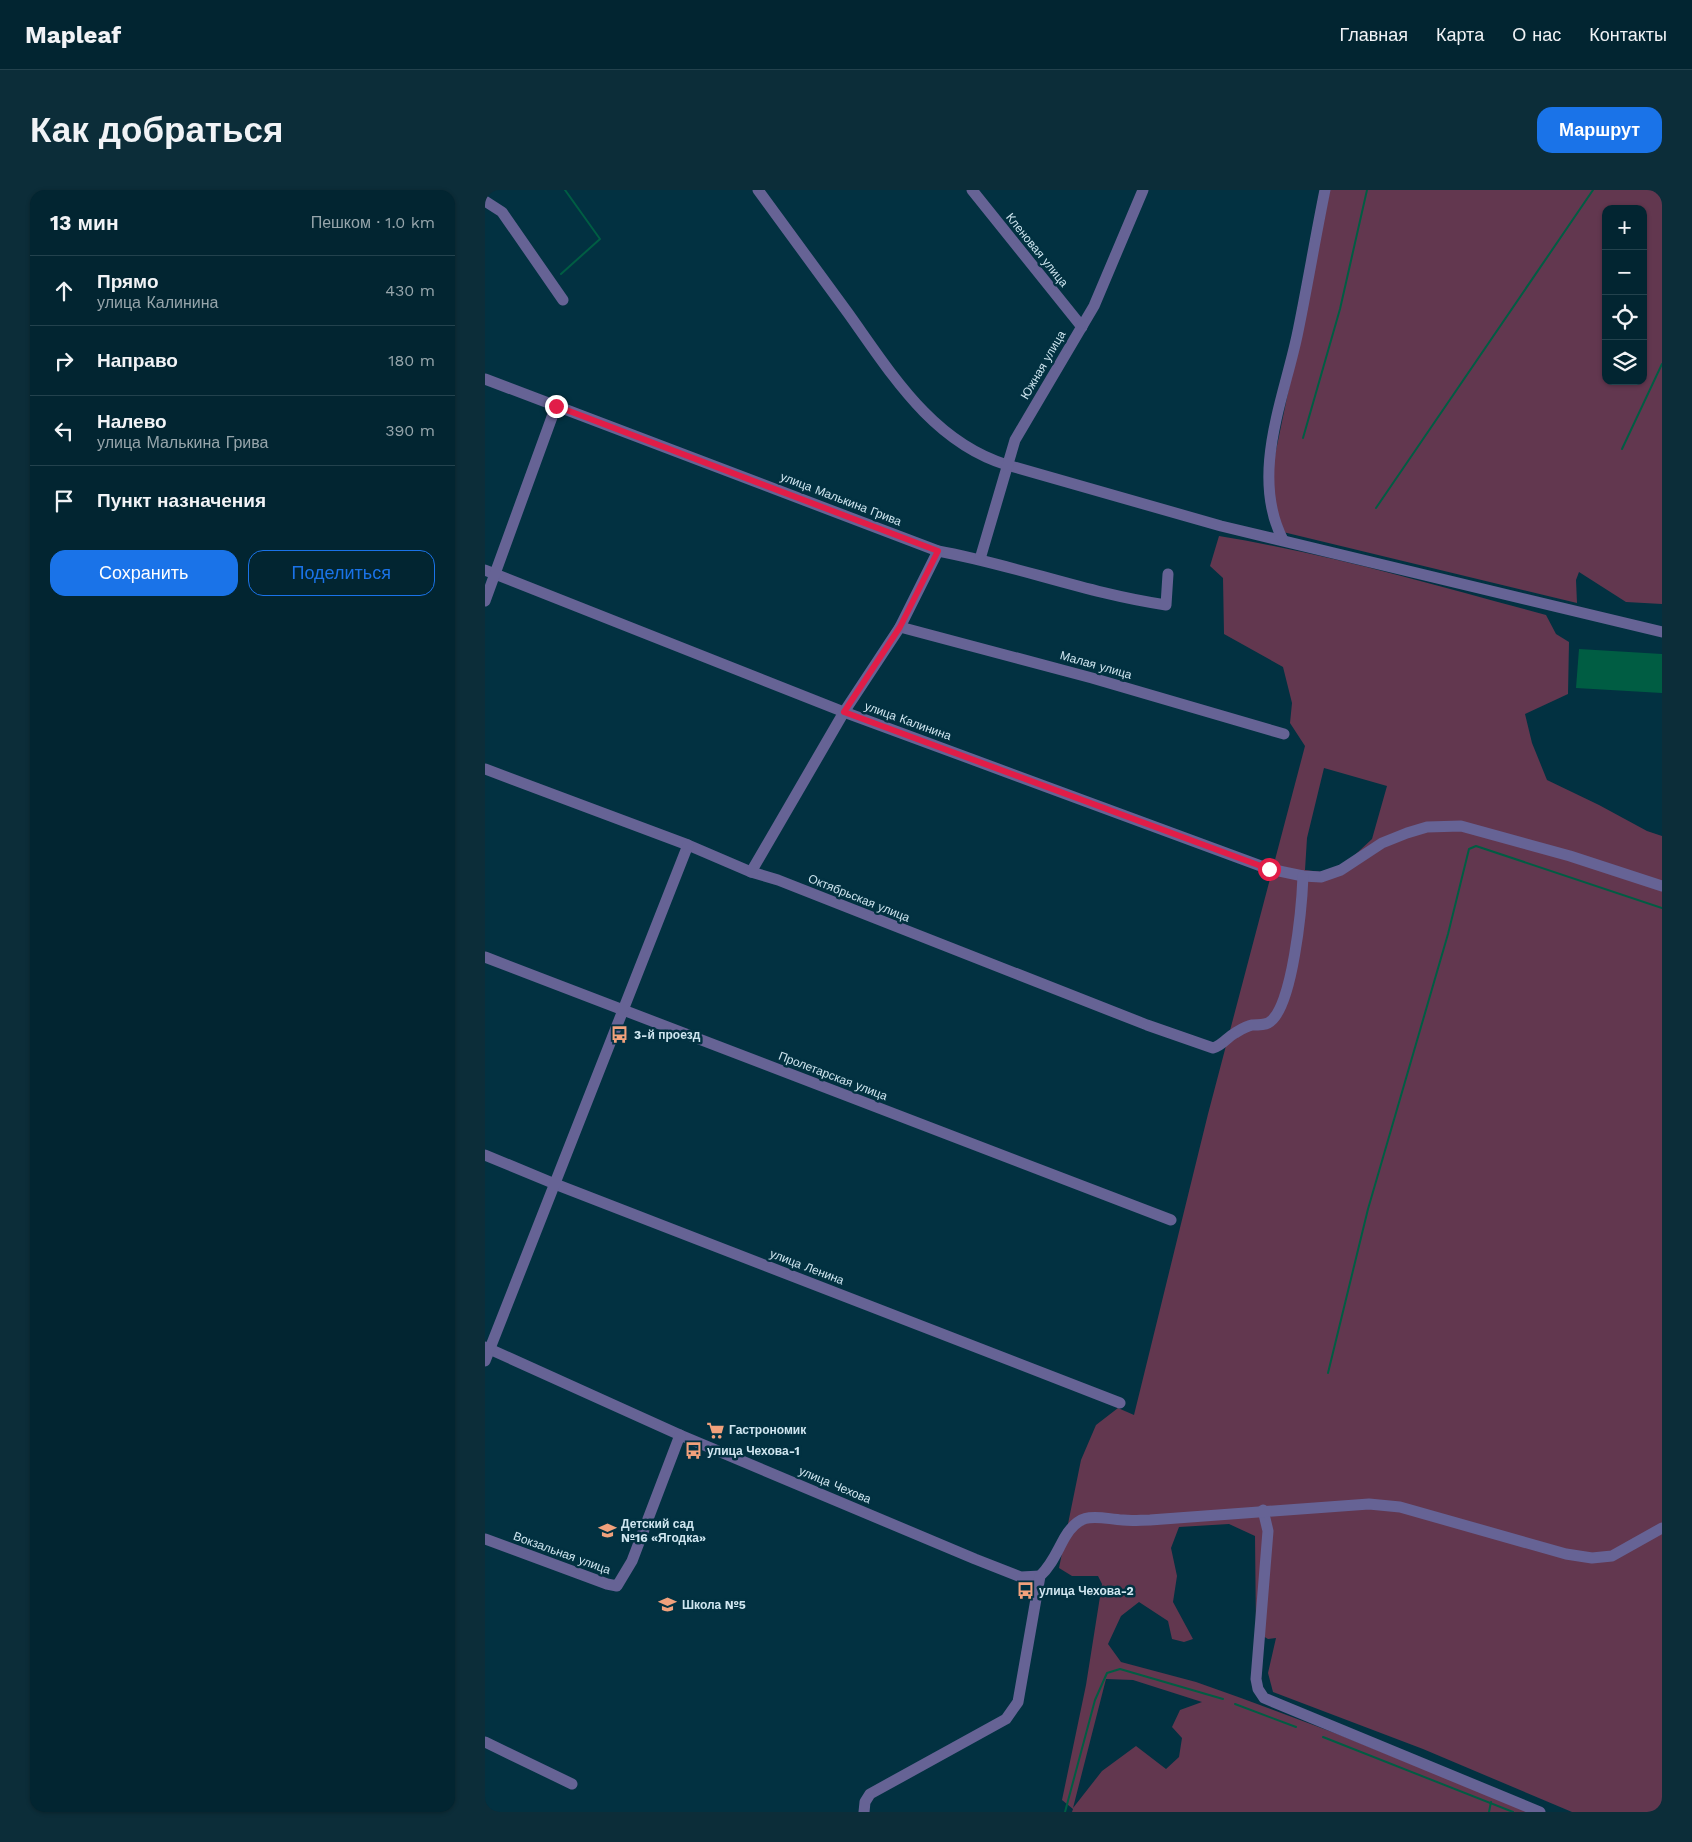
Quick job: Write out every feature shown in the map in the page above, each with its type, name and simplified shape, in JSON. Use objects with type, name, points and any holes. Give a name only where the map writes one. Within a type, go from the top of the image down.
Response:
[{"type":"street","points":[[758,190],[919,408],[966,446],[1007,465],[1190,518],[1662,632]]},
{"type":"street","name":"Кленовая улица","points":[[971,190],[1081,327]]},
{"type":"street","name":"Южная улица","points":[[980,559],[1015,440],[1094,306],[1143,190]]},
{"type":"street","points":[[1283,540],[1273,521],[1268,480],[1272,440],[1297,336],[1325,190]]},
{"type":"street","points":[[485,201],[502,212],[563,300]]},
{"type":"street","name":"улица Малькина Грива","points":[[485,379],[938,551],[980,559],[1131,600],[1167,605],[1169,574]]},
{"type":"street","points":[[485,601],[490,572],[556,406]]},
{"type":"street","points":[[751,872],[844,712],[900,627],[938,551]]},
{"type":"street","name":"улица Калинина","points":[[490,572],[844,712],[1269,869],[1303,876],[1321,877],[1341,870],[1382,843],[1407,833],[1427,827],[1461,826],[1570,856],[1662,886]]},
{"type":"street","name":"Малая улица","points":[[900,627],[1092,678],[1283,734]]},
{"type":"street","name":"Октябрьская улица","points":[[485,769],[688,845],[751,872],[777,880],[1185,1039],[1213,1048],[1223,1045],[1232,1034],[1249,1026],[1268,1023],[1279,1012],[1288,987],[1302,912],[1303,876]]},
{"type":"street","points":[[485,1361],[487,1348],[555,1184],[688,845]]},
{"type":"street","name":"Пролетарская улица","points":[[485,957],[1171,1220]]},
{"type":"street","name":"улица Ленина","points":[[485,1155],[555,1184],[1120,1403]]},
{"type":"street","name":"улица Чехова","points":[[487,1348],[680,1435],[1021,1577],[1040,1576]]},
{"type":"street","name":"Вокзальная улица","points":[[485,1539],[617,1586],[632,1561],[680,1435]]},
{"type":"street","points":[[865,1812],[865,1802],[870,1794],[1006,1719],[1018,1702],[1040,1576],[1051,1566],[1072,1526],[1082,1518],[1093,1516],[1126,1521],[1150,1520],[1263,1510],[1369,1504],[1400,1507],[1565,1554],[1592,1558],[1613,1556],[1662,1528]]},
{"type":"street","points":[[1263,1510],[1268,1531],[1256,1679],[1258,1689],[1264,1698],[1540,1812]]},
{"type":"street","points":[[485,1742],[572,1784]]},
{"type":"shaded area","points":[[1330,190],[1662,190],[1662,604],[1626,602],[1579,572],[1576,580],[1577,603],[1283,532],[1274,509],[1273,465]]},
{"type":"shaded area","points":[[1219,536],[1343,561],[1546,615],[1556,634],[1569,642],[1568,694],[1525,714],[1532,743],[1547,780],[1647,831],[1662,836],[1662,1812],[1572,1812],[1423,1749],[1273,1692],[1268,1673],[1276,1638],[1268,1639],[1256,1632],[1255,1536],[1229,1524],[1179,1527],[1171,1548],[1177,1576],[1173,1602],[1193,1639],[1184,1642],[1172,1639],[1168,1621],[1139,1602],[1121,1616],[1108,1644],[1121,1662],[1196,1682],[1241,1698],[1340,1735],[1529,1812],[1072,1812],[1073,1809],[1062,1800],[1086,1685],[1102,1584],[1098,1576],[1072,1576],[1059,1568],[1081,1460],[1096,1425],[1118,1408],[1134,1415],[1208,1114],[1305,746],[1290,723],[1292,703],[1283,667],[1224,634],[1223,578],[1210,566]],"holes":[[[1324,768],[1387,786],[1372,839],[1343,866],[1322,872],[1305,870],[1307,838]],[[1106,1679],[1133,1680],[1202,1702],[1180,1710],[1172,1727],[1182,1738],[1179,1757],[1166,1769],[1136,1746],[1102,1771],[1073,1808]]]},
{"type":"shaded area","points":[[1579,649],[1662,654],[1662,693],[1576,688]]},
{"type":"waterway","points":[[561,274],[600,239],[565,190]]},
{"type":"waterway","points":[[1303,438],[1340,309],[1367,190]]},
{"type":"waterway","points":[[1376,508],[1593,190]]},
{"type":"waterway","points":[[1622,449],[1662,364]]},
{"type":"waterway","points":[[1328,1373],[1368,1209],[1448,934],[1469,849],[1476,846],[1662,908]]},
{"type":"waterway","points":[[1065,1812],[1095,1700],[1107,1673],[1120,1669],[1223,1699]]},
{"type":"waterway","points":[[1235,1704],[1296,1727]]},
{"type":"waterway","points":[[1323,1737],[1513,1812]]},
{"type":"waterway","points":[[1489,1812],[1491,1802]]},
{"type":"place","name":"3-й проезд","points":[[620,1035]]},
{"type":"place","name":"Гастрономик","points":[[715,1430]]},
{"type":"place","name":"улица Чехова-1","points":[[693,1451]]},
{"type":"place","name":"Детский сад №16 «Ягодка»","points":[[607,1531]]},
{"type":"place","name":"улица Чехова-2","points":[[1025,1591]]},
{"type":"place","name":"Школа №5","points":[[668,1605]]},
{"type":"route","points":[[556,406],[938,551],[900,627],[844,712],[1269,869]]}]
